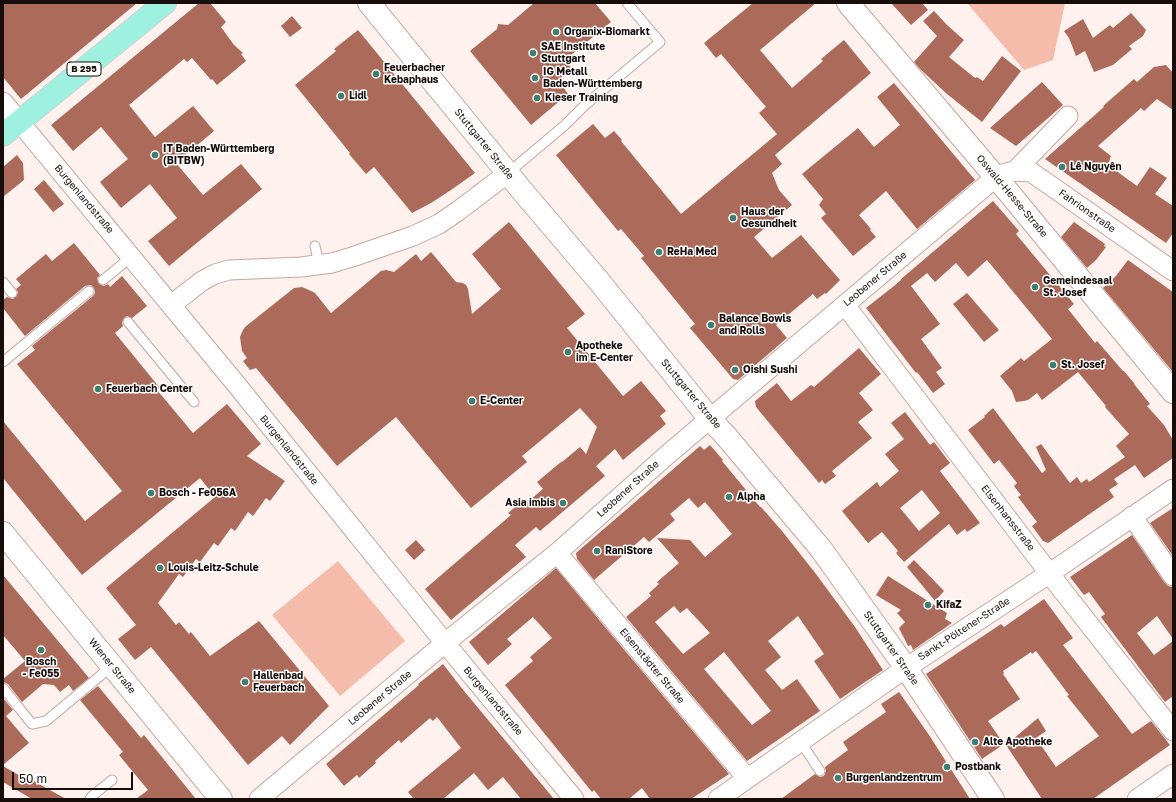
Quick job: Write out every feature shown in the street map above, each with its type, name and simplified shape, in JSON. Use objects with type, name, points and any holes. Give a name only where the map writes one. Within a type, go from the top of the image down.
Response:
[{"type":"main road","name":"B 295","points":[[3,135],[165,3]]},
{"type":"street","name":"Stuttgarter Straße","points":[[369,3],[598,280],[710,419],[822,549],[906,668],[993,799]]},
{"type":"street","name":"Oswald-Hesse-Straße","points":[[848,3],[1006,174],[1099,301],[1173,392]]},
{"type":"street","name":"Burgenlandstraße","points":[[3,102],[171,305],[445,643],[574,799]]},
{"type":"street","name":"Leobener Straße","points":[[259,799],[445,643],[557,553],[667,455],[845,305],[1006,174],[1068,116]]},
{"type":"street","name":"Fahrionstraße","points":[[1006,174],[1032,172],[1173,271]]},
{"type":"street","points":[[171,305],[202,281],[215,274],[229,270],[319,265],[391,245],[439,224],[508,173]]},
{"type":"street","name":"Elsenhansstraße","points":[[845,305],[1173,731]]},
{"type":"street","name":"Sankt-Pöltener-Straße","points":[[718,799],[906,668],[1050,573],[1173,489]]},
{"type":"street","points":[[1132,516],[1173,576]]},
{"type":"street","name":"Wiener Straße","points":[[3,533],[221,799]]},
{"type":"street","name":"Eisenstädter Straße","points":[[557,553],[747,778]]},
{"type":"street","points":[[1137,799],[1173,774]]},
{"type":"lane","points":[[508,173],[660,42],[627,3]]},
{"type":"lane","points":[[315,246],[319,265]]},
{"type":"lane","points":[[103,280],[131,257]]},
{"type":"lane","points":[[3,282],[12,293]]},
{"type":"lane","points":[[3,362],[39,327],[89,292]]},
{"type":"lane","points":[[128,322],[194,402]]},
{"type":"lane","points":[[3,688],[32,724],[46,721],[112,666]]},
{"type":"lane","points":[[800,741],[820,771]]},
{"type":"lane","points":[[90,799],[112,780]]},
{"type":"shaded area","points":[[967,3],[1065,3],[1053,60],[1024,70]]},
{"type":"shaded area","points":[[338,561],[405,641],[340,696],[272,615]]},
{"type":"building","points":[[3,3],[137,3],[21,99],[3,77]]},
{"type":"building","name":"IT Baden-Württemberg (BITBW)","points":[[199,3],[210,3],[226,22],[221,27],[234,45],[243,53],[241,54],[246,61],[217,85],[192,58],[187,62],[184,59],[129,105],[155,137],[193,106],[214,131],[176,163],[203,195],[241,164],[262,189],[169,266],[148,241],[177,218],[150,184],[121,208],[100,182],[128,159],[101,127],[73,151],[51,125]]},
{"type":"building","points":[[534,3],[595,3],[611,22],[565,60],[572,69],[558,80],[568,94],[531,125],[470,51],[497,29],[498,24],[508,25]]},
{"type":"building","points":[[753,3],[816,3],[760,50],[792,88],[823,61],[821,59],[844,40],[871,73],[775,155],[782,164],[772,173],[779,190],[792,205],[754,237],[772,258],[801,235],[840,280],[826,294],[825,293],[817,299],[813,294],[776,325],[787,338],[738,380],[733,379],[690,328],[695,324],[641,258],[644,256],[621,229],[618,231],[556,155],[593,124],[605,138],[614,131],[681,214],[777,134],[759,113],[766,107],[721,54],[716,58],[704,43]]},
{"type":"building","points":[[891,3],[922,3],[928,10],[911,25]]},
{"type":"building","points":[[934,11],[964,40],[949,57],[975,78],[977,77],[983,81],[1002,56],[1021,71],[982,122],[947,94],[914,62],[937,36],[923,21]]},
{"type":"building","points":[[1131,13],[1146,30],[1143,36],[1129,46],[1132,49],[1113,65],[1094,72],[1085,51],[1076,56],[1069,38],[1064,31],[1083,19],[1093,38],[1110,25],[1113,28]]},
{"type":"building","points":[[292,16],[302,28],[290,37],[281,26]]},
{"type":"building","points":[[358,30],[475,173],[431,203],[412,213],[374,167],[366,174],[295,85],[336,51],[334,49]]},
{"type":"building","points":[[1166,65],[1173,73],[1173,110],[1157,99],[1144,111],[1141,108],[1098,146],[1111,156],[1108,165],[1137,186],[1150,167],[1167,178],[1155,194],[1173,206],[1173,233],[1166,243],[1045,159],[1134,79],[1137,82],[1154,67]]},
{"type":"building","points":[[1042,82],[1063,105],[1016,146],[990,128]]},
{"type":"building","points":[[894,83],[975,180],[917,229],[886,191],[859,215],[876,237],[853,256],[821,218],[826,214],[819,205],[823,199],[802,174],[858,128],[874,147],[900,125],[877,97]]},
{"type":"building","points":[[17,155],[23,163],[24,180],[3,197],[3,167]]},
{"type":"building","points":[[44,180],[64,204],[53,212],[34,189]]},
{"type":"building","points":[[993,201],[1019,231],[1016,234],[1074,304],[1068,309],[1095,343],[1097,341],[1134,383],[1150,404],[1147,406],[1164,425],[1173,440],[1173,458],[1144,478],[1135,465],[1114,479],[1118,484],[1109,490],[1114,497],[1048,543],[1043,541],[1032,526],[1037,522],[1018,497],[1021,495],[1014,486],[1017,483],[999,460],[994,464],[968,430],[985,417],[984,416],[993,408],[1042,473],[1046,470],[1036,447],[1041,444],[1070,483],[1077,477],[1081,483],[1087,479],[1089,482],[1125,457],[1116,446],[1129,434],[1105,407],[1106,406],[1078,372],[1042,400],[1037,393],[1028,400],[1016,402],[1012,391],[1000,376],[1021,358],[1024,361],[1052,339],[987,260],[968,277],[956,263],[935,282],[927,273],[911,286],[940,324],[921,339],[942,368],[936,372],[945,384],[933,393],[866,308],[894,286]]},
{"type":"building","points":[[509,222],[585,314],[567,328],[623,396],[641,381],[666,411],[660,416],[666,424],[623,460],[615,449],[596,466],[605,476],[540,531],[536,527],[515,545],[526,557],[451,620],[425,589],[511,515],[508,513],[521,502],[524,505],[543,489],[537,482],[580,447],[586,454],[597,427],[580,408],[522,456],[527,462],[471,508],[396,417],[337,466],[256,368],[250,370],[243,361],[247,358],[242,351],[240,337],[245,327],[294,288],[302,287],[315,293],[331,313],[381,271],[386,270],[394,272],[416,254],[421,261],[431,252],[456,282],[466,285],[472,314],[501,289],[472,254]]},
{"type":"building","points":[[1074,222],[1105,244],[1104,246],[1106,247],[1096,260],[1087,268],[1061,237]]},
{"type":"building","points":[[74,243],[100,275],[97,278],[99,284],[104,286],[108,284],[110,287],[122,276],[147,306],[132,318],[127,316],[124,318],[122,323],[123,326],[115,333],[160,388],[157,390],[193,433],[227,404],[261,444],[247,456],[285,481],[270,501],[266,498],[253,516],[248,512],[235,531],[231,528],[218,546],[214,543],[200,562],[196,559],[183,577],[179,574],[158,603],[176,625],[179,622],[189,634],[191,632],[210,656],[259,621],[329,706],[290,745],[282,736],[248,765],[151,647],[135,660],[118,639],[136,625],[106,588],[215,497],[200,478],[82,575],[3,478],[3,421],[85,521],[122,491],[17,364],[35,350],[32,346],[93,296],[95,293],[94,288],[91,285],[85,286],[25,336],[3,308],[3,300],[7,297],[13,299],[17,295],[18,292],[16,289],[21,285],[16,279],[46,254],[52,261]]},
{"type":"building","points":[[1128,260],[1173,292],[1173,372],[1103,288],[1116,276]]},
{"type":"building","points":[[967,293],[999,330],[984,342],[953,304]]},
{"type":"building","points":[[859,348],[881,374],[859,393],[873,410],[858,422],[872,438],[832,471],[836,476],[825,484],[822,480],[819,483],[756,407],[755,401],[777,383],[791,401],[811,385],[814,387]]},
{"type":"building","points":[[905,412],[930,445],[934,442],[950,463],[940,471],[980,523],[967,532],[965,529],[957,535],[949,524],[904,562],[896,553],[898,551],[882,532],[868,543],[842,511],[877,482],[880,487],[899,471],[885,454],[904,439],[891,423]],"holes":[[[922,490],[940,513],[919,531],[900,508]]]},
{"type":"building","points":[[710,445],[760,507],[782,531],[855,627],[883,670],[840,699],[814,661],[824,654],[798,616],[768,641],[781,657],[765,670],[782,690],[797,679],[820,711],[747,761],[626,617],[651,596],[649,593],[659,584],[657,582],[679,563],[657,538],[690,540],[705,557],[732,534],[705,502],[698,508],[689,498],[670,514],[675,520],[649,542],[644,537],[594,580],[577,559],[576,553],[700,446],[704,450]],"holes":[[[674,606],[680,613],[687,608],[710,633],[683,654],[655,622]],[[724,652],[771,711],[752,725],[704,669]]]},
{"type":"building","points":[[1173,508],[1173,556],[1150,523]]},
{"type":"building","points":[[1132,535],[1164,582],[1168,586],[1173,587],[1173,639],[1157,616],[1137,633],[1154,655],[1173,641],[1173,696],[1165,702],[1101,617],[1105,614],[1089,592],[1084,595],[1070,577]]},
{"type":"building","points":[[416,540],[425,550],[414,560],[405,550]]},
{"type":"building","points":[[914,560],[944,591],[935,601],[907,567]]},
{"type":"building","points":[[556,568],[729,774],[691,799],[650,799],[642,788],[629,799],[601,799],[594,790],[592,792],[505,685],[533,661],[530,657],[552,638],[533,617],[507,639],[512,644],[488,665],[469,642]]},
{"type":"building","name":"Bosch - Fe055","points":[[3,575],[89,678],[73,691],[69,685],[60,692],[54,685],[43,684],[22,702],[8,684],[3,682],[3,679],[25,661],[3,635]]},
{"type":"building","points":[[888,576],[947,613],[945,619],[952,623],[913,650],[911,645],[908,646],[899,628],[905,622],[897,613],[901,610],[876,595]]},
{"type":"building","points":[[1044,599],[1073,638],[1063,645],[1132,734],[1151,721],[1170,745],[1093,799],[1042,799],[1006,745],[1038,718],[1046,731],[1036,738],[1056,767],[1099,736],[1067,696],[1069,695],[1036,651],[1032,654],[1031,652],[1003,671],[1003,674],[1020,699],[988,721],[1004,744],[982,759],[926,674],[1001,624],[1004,627]]},
{"type":"building","points":[[443,664],[554,799],[521,799],[503,777],[488,790],[474,773],[443,799],[414,799],[408,792],[461,748],[437,717],[433,721],[430,718],[401,743],[399,740],[375,761],[376,763],[359,778],[357,775],[344,786],[326,764]]},
{"type":"building","points":[[98,686],[141,738],[144,735],[196,799],[136,799],[148,790],[119,755],[123,752],[80,700]]},
{"type":"building","points":[[899,692],[929,735],[970,799],[781,799],[815,774],[820,777],[824,776],[826,771],[825,767],[848,750],[843,742],[886,712],[881,704]]},
{"type":"building","points":[[3,698],[13,710],[6,716],[29,743],[3,765]]},
{"type":"building","points":[[3,766],[29,781],[30,779],[66,799],[32,799],[3,782]]},
{"type":"place","name":"Organix-Biomarkt","points":[[556,32]]},
{"type":"place","name":"SAE Institute Stuttgart","points":[[533,53]]},
{"type":"place","name":"Feuerbacher Kebaphaus","points":[[376,74]]},
{"type":"place","name":"IG Metall Baden-Württemberg","points":[[535,78]]},
{"type":"place","name":"Lidl","points":[[341,96]]},
{"type":"place","name":"Kieser Training","points":[[537,98]]},
{"type":"place","name":"IT Baden-Württemberg (BITBW)","points":[[155,155]]},
{"type":"place","name":"Lê Nguyên","points":[[1062,167]]},
{"type":"place","name":"Haus der Gesundheit","points":[[733,218]]},
{"type":"place","name":"ReHa Med","points":[[659,252]]},
{"type":"place","name":"Gemeindesaal St. Josef","points":[[1035,287]]},
{"type":"place","name":"Balance Bowls and Rolls","points":[[711,325]]},
{"type":"place","name":"Apotheke im E-Center","points":[[568,352]]},
{"type":"place","name":"St. Josef","points":[[1053,365]]},
{"type":"place","name":"Oishi Sushi","points":[[735,370]]},
{"type":"place","name":"Feuerbach Center","points":[[98,389]]},
{"type":"place","name":"E-Center","points":[[472,401]]},
{"type":"place","name":"Bosch - Fe056A","points":[[151,493]]},
{"type":"place","name":"Alpha","points":[[729,497]]},
{"type":"place","name":"Asia imbis","points":[[563,503]]},
{"type":"place","name":"RaniStore","points":[[597,551]]},
{"type":"place","name":"Louis-Leitz-Schule","points":[[160,568]]},
{"type":"place","name":"KifaZ","points":[[928,605]]},
{"type":"place","name":"Bosch - Fe055","points":[[41,650]]},
{"type":"place","name":"Hallenbad Feuerbach","points":[[245,682]]},
{"type":"place","name":"Alte Apotheke","points":[[975,742]]},
{"type":"place","name":"Postbank","points":[[947,767]]},
{"type":"place","name":"Burgenlandzentrum","points":[[838,778]]}]
